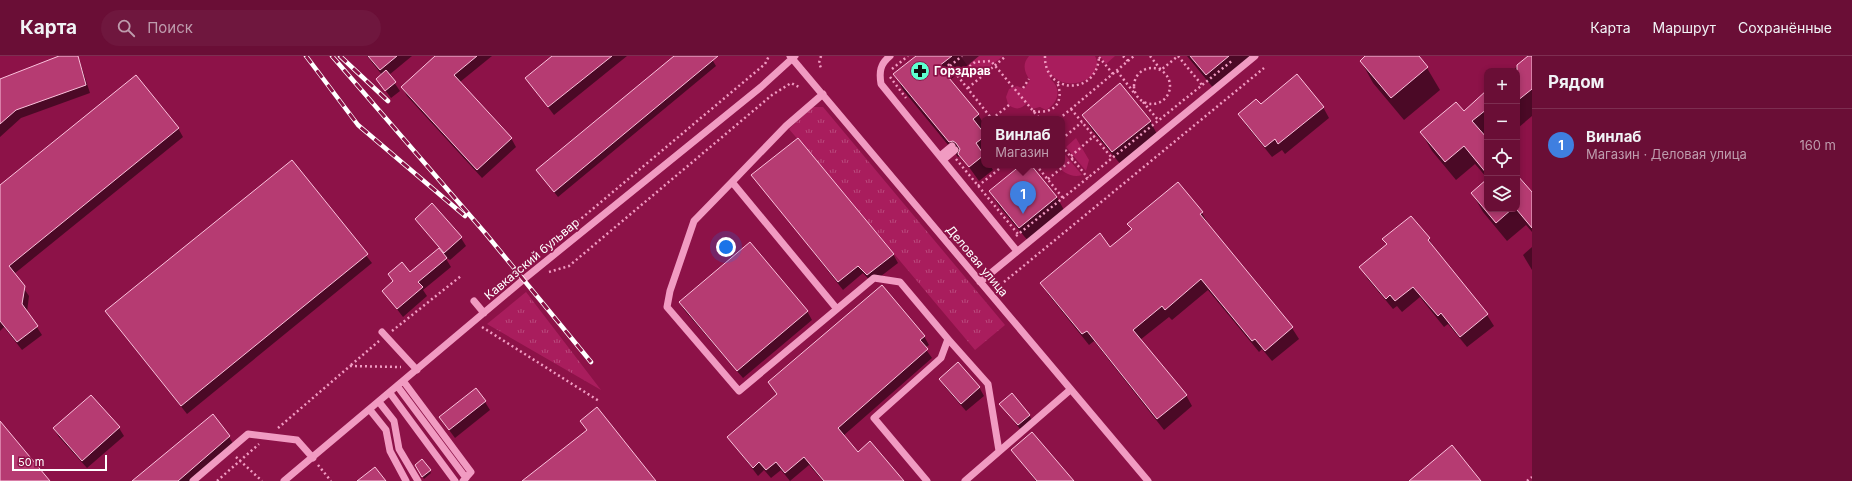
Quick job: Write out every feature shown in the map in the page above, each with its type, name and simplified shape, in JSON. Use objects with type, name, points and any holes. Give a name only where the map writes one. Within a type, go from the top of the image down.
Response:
[{"type":"street","points":[[890,56],[883,61],[879,72],[881,84],[1017,251]]},
{"type":"street","points":[[980,282],[1255,56]]},
{"type":"street","name":"Деловая улица","points":[[792,57],[1145,480]]},
{"type":"street","name":"Кавказский бульвар","points":[[284,481],[404,382],[484,313],[761,87],[792,57]]},
{"type":"street","points":[[823,94],[786,126],[694,221],[670,291],[667,307],[739,391],[874,278],[900,282],[988,384],[999,451]]},
{"type":"street","points":[[941,158],[953,150]]},
{"type":"street","points":[[732,182],[837,309]]},
{"type":"street","points":[[474,301],[484,313]]},
{"type":"street","points":[[384,334],[417,370]]},
{"type":"street","points":[[927,481],[874,418],[941,358],[948,339]]},
{"type":"street","points":[[398,387],[465,479],[471,472],[430,412],[404,382]]},
{"type":"street","points":[[964,481],[1070,390]]},
{"type":"street","points":[[390,393],[455,481]]},
{"type":"street","points":[[379,402],[394,421],[399,449],[418,481]]},
{"type":"street","points":[[370,410],[386,430],[390,451],[406,481]]},
{"type":"street","points":[[193,481],[248,434],[297,440],[313,458]]},
{"type":"path","points":[[566,231],[765,64],[769,56]]},
{"type":"path","points":[[821,56],[819,63],[821,68]]},
{"type":"path","points":[[908,56],[887,73],[910,102]]},
{"type":"path","points":[[962,56],[949,65],[990,116]]},
{"type":"path","points":[[968,88],[1005,56]]},
{"type":"path","points":[[1033,110],[1047,111],[1058,103],[1061,91],[1057,82],[1048,71],[1045,56]]},
{"type":"path","points":[[1057,82],[1070,86],[1077,86],[1089,80],[1097,69],[1099,56]]},
{"type":"path","points":[[1099,56],[1113,74]]},
{"type":"path","points":[[1123,56],[1128,62]]},
{"type":"path","points":[[1063,116],[1134,56]]},
{"type":"path","points":[[1150,56],[1161,70],[1169,79],[1171,84],[1168,96],[1164,100],[1153,104],[1147,103],[1138,97],[1134,87],[1137,77],[1140,73],[1150,68],[1161,70],[1178,56],[1209,94]]},
{"type":"path","points":[[1010,241],[1238,56]]},
{"type":"path","points":[[958,76],[975,62],[986,60],[995,65],[1038,116]]},
{"type":"path","points":[[1004,282],[1264,68]]},
{"type":"path","points":[[1117,71],[1166,129]]},
{"type":"path","points":[[1023,88],[1029,79]]},
{"type":"path","points":[[546,272],[569,266],[772,95],[791,83],[799,87]]},
{"type":"path","points":[[996,116],[1009,105]]},
{"type":"path","points":[[1071,109],[1112,158]]},
{"type":"path","points":[[1065,136],[1082,122]]},
{"type":"path","points":[[1065,164],[1094,136]]},
{"type":"path","points":[[953,150],[1035,256]]},
{"type":"path","points":[[1065,150],[1105,199]]},
{"type":"path","points":[[970,193],[1000,168]]},
{"type":"path","points":[[1039,168],[1063,198]]},
{"type":"path","points":[[1048,179],[1061,168]]},
{"type":"path","points":[[217,481],[350,366],[384,334],[461,276]]},
{"type":"path","points":[[476,332],[488,322]]},
{"type":"path","points":[[482,327],[599,401]]},
{"type":"path","points":[[350,366],[403,367],[410,362]]},
{"type":"path","points":[[229,450],[262,481]]},
{"type":"path","points":[[313,469],[324,460]]},
{"type":"path","points":[[318,465],[331,481]]},
{"type":"path","points":[[1527,481],[1532,477]]},
{"type":"green space","points":[[960,56],[1003,56],[977,77]]},
{"type":"green space","points":[[1029,56],[1095,56],[1097,63],[1096,70],[1091,76],[1077,83],[1060,81],[1053,76],[1050,79],[1056,87],[1057,95],[1054,103],[1046,110],[1040,107],[1032,109],[1027,103],[1020,108],[1015,108],[1008,104],[1006,97],[1009,89],[1017,86],[1024,89],[1030,80],[1026,74],[1025,68],[1025,62]]},
{"type":"green space","points":[[1100,56],[1115,56],[1106,64]]},
{"type":"green space","points":[[813,107],[823,107],[1005,325],[975,350],[789,129]]},
{"type":"green space","points":[[1076,138],[1089,160],[1086,171],[1066,147]]},
{"type":"green space","points":[[1065,155],[1082,175],[1075,176],[1060,168],[1065,168]]},
{"type":"green space","points":[[526,292],[601,390],[487,324]]},
{"type":"building","points":[[59,56],[78,56],[86,85],[16,110],[0,124],[0,79]]},
{"type":"building","points":[[368,56],[397,56],[380,70]]},
{"type":"building","points":[[435,56],[477,56],[454,75],[512,138],[477,170],[401,87]]},
{"type":"building","points":[[552,56],[612,56],[548,107],[525,78]]},
{"type":"building","points":[[674,56],[718,56],[554,192],[536,170]]},
{"type":"building","points":[[916,56],[952,56],[939,66],[979,114],[973,119],[981,129],[981,139],[976,143],[981,150],[981,157],[969,167],[958,154],[960,149],[956,143],[953,141],[949,142],[893,74]]},
{"type":"building","points":[[1190,56],[1229,56],[1206,75]]},
{"type":"building","points":[[1365,56],[1419,56],[1428,67],[1391,98],[1360,61]]},
{"type":"building","points":[[1528,56],[1532,56],[1532,89],[1520,99],[1520,68],[1517,68],[1517,65]]},
{"type":"building","points":[[386,70],[396,82],[385,91],[376,79]]},
{"type":"building","points":[[1297,74],[1324,107],[1278,144],[1275,139],[1265,147],[1238,114],[1256,99],[1261,104]]},
{"type":"building","points":[[136,75],[179,128],[9,266],[25,286],[22,304],[38,326],[17,342],[0,321],[0,185]]},
{"type":"building","points":[[1120,83],[1151,121],[1112,152],[1082,115]]},
{"type":"building","points":[[1484,93],[1484,111],[1472,121],[1484,135],[1484,170],[1464,146],[1445,162],[1420,132],[1456,102],[1464,111]]},
{"type":"building","points":[[798,138],[894,254],[867,275],[858,266],[838,282],[751,175]]},
{"type":"building","points":[[292,160],[368,254],[181,406],[105,311]]},
{"type":"building","points":[[1017,168],[1033,168],[1057,197],[1019,228],[989,191]]},
{"type":"building","points":[[1520,178],[1532,192],[1532,228],[1519,212],[1520,212]]},
{"type":"building","points":[[1178,182],[1203,212],[1200,214],[1293,327],[1265,351],[1255,339],[1252,341],[1201,279],[1165,310],[1162,306],[1133,330],[1187,395],[1157,419],[1087,331],[1082,334],[1040,283],[1100,233],[1110,247],[1132,229],[1127,224]]},
{"type":"building","points":[[1484,182],[1484,209],[1471,193]]},
{"type":"building","points":[[432,203],[462,237],[444,253],[415,219]]},
{"type":"building","points":[[1487,212],[1509,212],[1496,223]]},
{"type":"building","points":[[1411,216],[1430,238],[1428,240],[1488,314],[1460,337],[1441,313],[1438,316],[1413,287],[1395,301],[1390,295],[1386,299],[1359,267],[1387,244],[1382,239]]},
{"type":"building","points":[[750,242],[808,311],[737,371],[679,302]]},
{"type":"building","points":[[439,248],[447,258],[418,282],[423,287],[397,309],[382,291],[393,281],[388,274],[402,262],[410,272]]},
{"type":"building","points":[[882,285],[925,336],[920,340],[928,349],[838,428],[858,452],[870,441],[904,481],[824,481],[804,457],[785,473],[776,462],[766,470],[759,462],[753,468],[727,437],[777,394],[768,382]]},
{"type":"building","points":[[958,362],[980,387],[961,404],[939,379]]},
{"type":"building","points":[[476,388],[486,401],[449,430],[439,417]]},
{"type":"building","points":[[1012,393],[1030,415],[1018,425],[999,404]]},
{"type":"building","points":[[91,395],[120,427],[82,461],[53,428]]},
{"type":"building","points":[[597,407],[656,481],[522,481],[587,430],[580,421]]},
{"type":"building","points":[[213,414],[230,436],[178,481],[132,481]]},
{"type":"building","points":[[0,421],[50,481],[0,481]]},
{"type":"building","points":[[1032,432],[1074,481],[1037,481],[1011,450]]},
{"type":"building","points":[[1452,445],[1481,481],[1409,481]]},
{"type":"building","points":[[422,459],[431,470],[422,477],[415,465]]},
{"type":"building","points":[[375,467],[386,481],[357,481]]},
{"type":"railway","points":[[306,56],[358,125],[465,216]]},
{"type":"railway","points":[[332,56],[486,234],[591,362]]},
{"type":"railway","points":[[340,56],[388,101]]},
{"type":"place","name":"Горздрав","points":[[920,71]]},
{"type":"place","name":"Винлаб","points":[[1023,214]]}]
